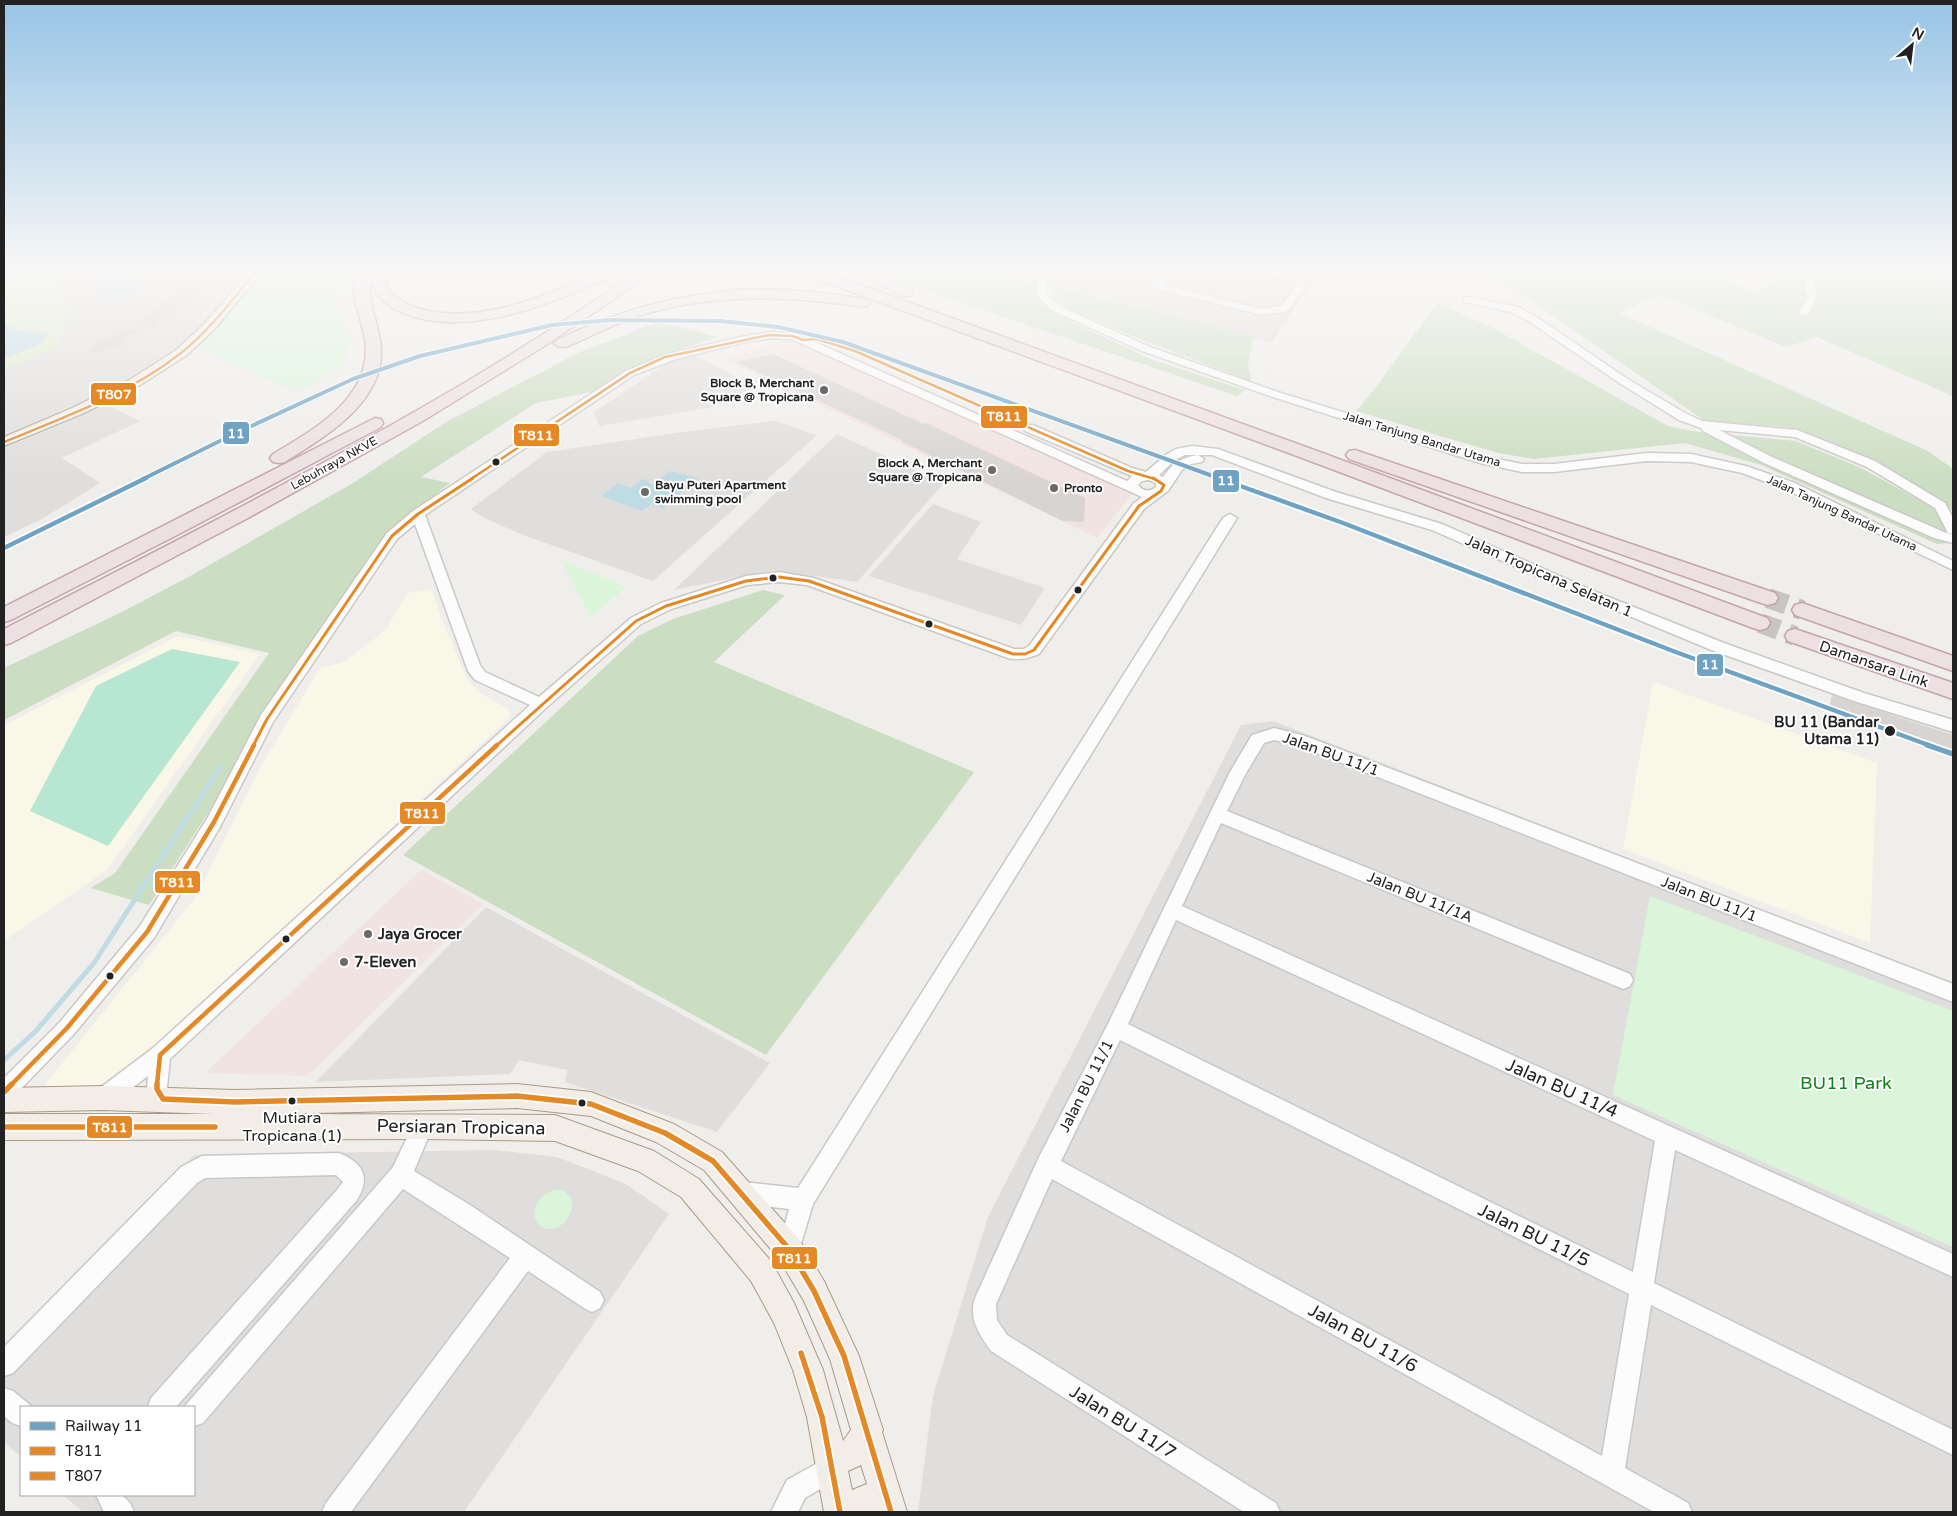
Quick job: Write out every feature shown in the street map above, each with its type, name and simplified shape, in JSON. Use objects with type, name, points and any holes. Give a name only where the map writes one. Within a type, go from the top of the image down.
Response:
[{"type":"highway","points":[[172,530],[187,512],[306,442],[341,416],[364,388],[370,377],[374,354],[371,339]]},
{"type":"highway","points":[[409,404],[519,339]]},
{"type":"highway","name":"Lebuhraya NKVE","points":[[4,638],[177,548],[384,436],[510,362],[546,339]]},
{"type":"highway","points":[[384,436],[431,419],[570,339]]},
{"type":"highway","points":[[1000,339],[1760,623]]},
{"type":"highway","points":[[1005,339],[1768,598]]},
{"type":"highway","name":"Lebuhraya NKVE","points":[[4,615],[172,530],[392,413]]},
{"type":"highway","name":"Damansara Link","points":[[1802,610],[1953,664]]},
{"type":"highway","name":"Damansara Link","points":[[1795,636],[1953,691]]},
{"type":"main road","points":[[4,428],[67,403],[121,378],[164,351],[178,339]]},
{"type":"main road","points":[[4,442],[94,403],[134,383],[181,353],[196,339]]},
{"type":"main road","name":"Persiaran Tropicana","points":[[16,1100],[103,1098],[235,1102],[501,1096],[590,1104],[673,1137],[713,1161],[743,1193],[789,1249],[814,1290],[844,1356],[868,1430],[891,1512]]},
{"type":"main road","name":"Persiaran Tropicana","points":[[4,1128],[423,1126],[555,1128],[645,1160],[690,1188],[761,1271],[784,1313],[808,1370],[831,1461],[840,1512]]},
{"type":"main road","points":[[831,1461],[850,1455],[860,1446],[868,1430]]},
{"type":"main road","points":[[849,1512],[856,1504],[868,1499],[878,1502],[891,1512]]},
{"type":"street","points":[[4,1092],[67,1028],[147,932],[214,822],[267,719],[383,546],[392,536],[418,514],[613,384],[648,363],[665,357],[748,339]]},
{"type":"street","points":[[798,339],[1136,495],[1159,490],[1159,480],[1128,472],[855,351],[817,339],[803,340]]},
{"type":"street","name":"Jalan Tanjung Bandar Utama","points":[[1123,339],[1146,349],[1292,400],[1484,460],[1522,468],[1554,468],[1647,457],[1691,458],[1717,462],[1790,486],[1953,566]]},
{"type":"street","points":[[1561,339],[1625,382],[1684,417],[1768,460],[1953,540]]},
{"type":"street","points":[[1700,424],[1797,434],[1862,461],[1940,506],[1953,530]]},
{"type":"street","name":"Jalan Tropicana Selatan 1","points":[[1136,495],[1134,480],[1156,473],[1172,456],[1182,451],[1198,449],[1214,452],[1331,495],[1437,527],[1591,595],[1719,647],[1859,697],[1953,726]]},
{"type":"street","name":"Jalan Tropicana Selatan 1","points":[[1159,490],[1180,464],[1191,459],[1209,458],[1454,544],[1598,606],[1699,646],[1838,696],[1953,734]]},
{"type":"street","points":[[103,1098],[160,1055],[541,704],[636,621],[666,606],[702,594],[746,582],[778,577],[809,581],[1013,654],[1025,654],[1034,650],[1136,495]]},
{"type":"street","points":[[418,514],[473,667],[480,676],[541,704]]},
{"type":"street","points":[[789,1249],[804,1199],[1230,518]]},
{"type":"street","points":[[1928,553],[1953,546]]},
{"type":"street","name":"Jalan BU 11/1","points":[[986,1324],[984,1304],[1047,1165],[1116,1028],[1217,814],[1258,739],[1274,734],[1308,744],[1953,993]]},
{"type":"street","name":"Jalan BU 11/1A","points":[[1217,814],[1622,980]]},
{"type":"street","name":"Jalan BU 11/4","points":[[1172,910],[1953,1266]]},
{"type":"street","name":"Jalan BU 11/5","points":[[1116,1028],[1953,1443]]},
{"type":"street","points":[[160,1055],[157,1089],[163,1099]]},
{"type":"street","points":[[16,1100],[25,1085],[33,1064]]},
{"type":"street","points":[[195,1413],[401,1175],[423,1126]]},
{"type":"street","points":[[1612,1475],[1667,1135]]},
{"type":"street","points":[[4,1364],[189,1175],[202,1167],[339,1164],[350,1170],[354,1178],[353,1187],[340,1204],[161,1406]]},
{"type":"street","name":"Jalan BU 11/6","points":[[1047,1165],[1679,1512]]},
{"type":"street","points":[[401,1175],[526,1255],[592,1300]]},
{"type":"street","points":[[743,1193],[804,1199]]},
{"type":"street","points":[[335,1512],[526,1255]]},
{"type":"street","name":"Jalan BU 11/7","points":[[986,1324],[999,1343],[1268,1512]]},
{"type":"street","points":[[4,1400],[20,1413]]},
{"type":"street","points":[[784,1512],[796,1489],[831,1461]]},
{"type":"shaded area","points":[[4,339],[349,339],[344,365],[298,392],[195,347],[162,370],[104,403],[140,421],[62,458],[100,483],[42,519],[4,537]]},
{"type":"shaded area","points":[[786,339],[1133,493],[1097,538],[724,359]]},
{"type":"shaded area","points":[[1254,339],[1274,339],[1271,343]]},
{"type":"shaded area","points":[[693,354],[755,387],[713,407],[599,426],[594,412],[669,362]]},
{"type":"shaded area","points":[[775,421],[817,435],[653,581],[523,535],[484,518],[471,509],[547,452]]},
{"type":"shaded area","points":[[837,434],[944,483],[857,582],[773,570],[674,590]]},
{"type":"shaded area","points":[[933,504],[981,522],[957,559],[1045,588],[1021,625],[869,576]]},
{"type":"shaded area","points":[[432,589],[440,616],[468,681],[480,693],[510,710],[509,718],[147,1056],[100,1086],[44,1086],[195,898],[263,763],[320,668],[344,662],[386,630],[407,593]]},
{"type":"shaded area","points":[[178,636],[260,654],[107,870],[4,941],[4,725]]},
{"type":"shaded area","points":[[1653,682],[1877,763],[1870,943],[1623,849]]},
{"type":"shaded area","points":[[1273,721],[1953,983],[1953,1512],[918,1512],[933,1396],[988,1217],[1241,725]]},
{"type":"shaded area","points":[[421,870],[483,904],[308,1076],[205,1073]]},
{"type":"shaded area","points":[[486,907],[770,1063],[717,1132],[565,1082],[567,1070],[519,1060],[510,1074],[316,1082]]},
{"type":"shaded area","points":[[495,1150],[557,1157],[626,1184],[669,1214],[464,1512],[83,1512],[64,1496],[195,1496],[195,1406],[20,1406],[20,1456],[4,1442],[4,1345],[194,1155]]},
{"type":"green space","points":[[4,339],[60,339],[58,346],[4,369]]},
{"type":"green space","points":[[204,339],[349,339],[344,365],[298,392],[196,347]]},
{"type":"green space","points":[[614,339],[713,339],[643,362],[591,392],[536,403],[421,477],[450,483],[388,532],[149,905],[91,888],[115,873],[269,653],[176,631],[4,720],[4,668],[120,613],[192,575],[353,483],[446,422],[580,352]]},
{"type":"green space","points":[[1068,339],[1108,339],[1153,360],[1245,390],[1237,396]]},
{"type":"green space","points":[[1139,339],[1253,339],[1248,363],[1251,381]]},
{"type":"green space","points":[[1411,339],[1512,339],[1668,426],[1698,432],[1796,441],[1861,468],[1932,507],[1946,529],[1948,543],[1937,544],[1761,465],[1685,443],[1534,459],[1498,453],[1356,411],[1374,390]]},
{"type":"green space","points":[[1586,339],[1677,339],[1928,451],[1953,469],[1953,511],[1788,427],[1705,421]]},
{"type":"green space","points":[[1766,339],[1812,339],[1786,347]]},
{"type":"green space","points":[[1821,339],[1953,339],[1953,396]]},
{"type":"green space","points":[[561,560],[626,587],[591,617]]},
{"type":"green space","points":[[763,590],[785,595],[714,662],[974,772],[766,1055],[403,855],[638,636],[673,619]]},
{"type":"green space","points":[[172,649],[240,662],[108,846],[30,811],[96,686]]},
{"type":"green space","name":"BU11 Park","points":[[1650,896],[1953,1011],[1953,1247],[1613,1095]]},
{"type":"green space","points":[[556,1190],[563,1190],[571,1197],[572,1206],[570,1214],[560,1226],[554,1229],[547,1229],[540,1226],[535,1219],[535,1209],[542,1197]]},
{"type":"water","points":[[4,339],[44,339],[40,344],[4,359]]},
{"type":"water","name":"Bayu Puteri Apartment swimming pool","points":[[670,471],[698,478],[663,509],[651,504],[642,511],[601,496],[618,483],[630,488],[643,479],[653,485]]},
{"type":"building","points":[[103,339],[129,339],[104,351],[87,353],[97,341]]},
{"type":"building","points":[[773,354],[1085,498],[1084,522],[1063,521],[902,440],[736,362]]},
{"type":"building","name":"BU 11 (Bandar Utama 11)","points":[[1832,695],[1953,735],[1953,759],[1828,711]]},
{"type":"waterway","points":[[4,1060],[35,1032],[94,963],[220,767]]},
{"type":"tunnel","points":[[1768,598],[1802,610]]},
{"type":"tunnel","points":[[1760,623],[1795,636]]},
{"type":"rail line","name":"11","points":[[4,548],[234,434],[353,379],[420,356],[487,339]]},
{"type":"rail line","name":"11","points":[[829,339],[843,342],[1343,523],[1673,651],[1953,754]]},
{"type":"transit line","name":"T807","points":[[4,442],[118,392],[161,367],[197,339]]},
{"type":"transit line","name":"T811","points":[[4,1092],[67,1028],[147,932],[214,822],[267,719],[392,536],[418,514],[630,373],[665,357],[751,339]]},
{"type":"transit line","name":"T811","points":[[800,339],[817,339],[855,351],[1128,471],[1152,477],[1164,485],[1161,491],[1139,506],[1034,650],[1025,654],[1013,654],[809,581],[779,577],[746,581],[666,606],[636,621],[541,704],[160,1055],[157,1089],[163,1099],[235,1102],[517,1096],[591,1104],[665,1133],[713,1161],[789,1249],[814,1291],[844,1356],[891,1512]]},
{"type":"transit line","name":"T811","points":[[4,1127],[215,1127]]},
{"type":"transit line","name":"T811","points":[[801,1353],[822,1417],[840,1512]]},
{"type":"place","name":"Block B, Merchant Square @ Tropicana","points":[[824,390]]},
{"type":"place","name":"Block A, Merchant Square @ Tropicana","points":[[992,470]]},
{"type":"place","name":"Pronto","points":[[1054,488]]},
{"type":"place","name":"Bayu Puteri Apartment swimming pool","points":[[645,492]]},
{"type":"place","name":"BU 11 (Bandar Utama 11)","points":[[1890,731]]},
{"type":"place","name":"Jaya Grocer","points":[[368,934]]},
{"type":"place","name":"7-Eleven","points":[[344,962]]},
{"type":"place","name":"Mutiara Tropicana (1)","points":[[292,1101]]}]
